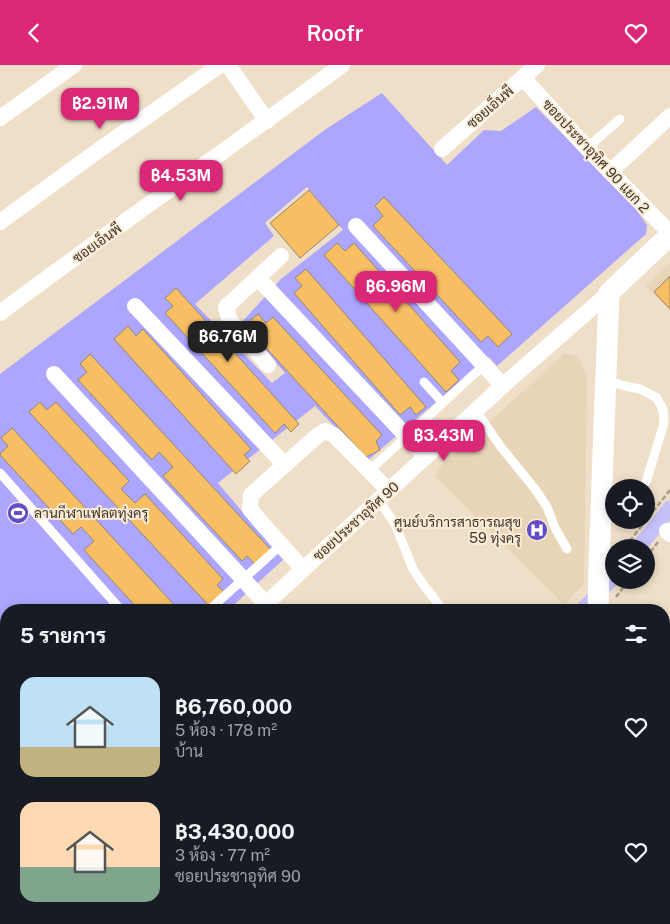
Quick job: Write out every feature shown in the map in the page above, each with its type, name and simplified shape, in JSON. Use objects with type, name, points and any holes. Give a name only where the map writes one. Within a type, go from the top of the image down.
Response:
[{"type":"street","points":[[0,118],[74,65]]},
{"type":"street","points":[[0,222],[220,65]]},
{"type":"street","points":[[228,65],[267,121]]},
{"type":"street","name":"ซอยเอ็นพี","points":[[0,313],[342,65]]},
{"type":"street","name":"ซอยเอ็นพี","points":[[442,149],[537,65]]},
{"type":"street","name":"ซอยประชาอุทิศ 90 แยก 2","points":[[523,78],[669,236]]},
{"type":"street","points":[[610,172],[670,116]]},
{"type":"street","points":[[356,226],[503,386]]},
{"type":"street","name":"ซอยประชาอุทิศ 90","points":[[265,604],[503,386],[609,293],[669,236]]},
{"type":"street","points":[[268,365],[230,321],[226,307],[282,256]]},
{"type":"street","points":[[258,278],[426,457]]},
{"type":"street","points":[[598,604],[609,293]]},
{"type":"street","points":[[135,307],[285,465]]},
{"type":"street","points":[[54,374],[243,579],[260,604]]},
{"type":"street","points":[[303,569],[250,509],[251,495],[324,431],[334,435],[368,471],[384,496]]},
{"type":"lane","points":[[586,148],[620,119]]},
{"type":"lane","points":[[368,471],[484,365]]},
{"type":"lane","points":[[606,379],[640,389],[657,399],[664,410],[664,423],[647,479]]},
{"type":"lane","points":[[424,383],[443,403]]},
{"type":"lane","points":[[476,411],[547,507],[555,528],[567,549]]},
{"type":"lane","points":[[0,473],[116,604]]},
{"type":"lane","points":[[384,496],[413,569],[439,604]]},
{"type":"lane","points":[[216,604],[281,545]]},
{"type":"path","points":[[630,539],[670,490]]},
{"type":"path","points":[[616,597],[622,589]]},
{"type":"shaded area","points":[[382,93],[447,165],[484,130],[501,131],[536,107],[635,208],[647,225],[646,234],[497,366],[489,357],[367,461],[315,406],[218,483],[283,560],[235,604],[0,604],[0,374],[326,129]],"holes":[[[307,187],[343,230],[281,279],[241,323],[285,373],[272,383],[195,304],[274,236],[265,223]]]},
{"type":"shaded area","points":[[670,263],[670,311],[646,286]]},
{"type":"shaded area","name":"ศูนย์บริการสาธารณสุข 59 ทุ่งครุ","points":[[565,353],[578,357],[587,377],[584,584],[563,604],[435,476],[438,469]]},
{"type":"building","points":[[309,190],[339,225],[300,258],[270,223]]},
{"type":"building","points":[[384,197],[512,334],[498,347],[488,336],[481,342],[373,226],[383,216],[375,206]]},
{"type":"building","points":[[337,243],[345,251],[354,243],[460,362],[451,371],[459,380],[446,392],[324,255]]},
{"type":"building","points":[[306,269],[426,407],[416,415],[410,407],[400,415],[294,293],[302,286],[295,278]]},
{"type":"building","points":[[670,276],[670,309],[654,292]]},
{"type":"building","points":[[176,288],[299,424],[291,432],[284,424],[275,433],[165,313],[173,306],[165,298]]},
{"type":"building","points":[[258,314],[266,323],[273,317],[382,435],[376,441],[380,450],[366,457],[245,325]]},
{"type":"building","points":[[128,326],[136,336],[143,329],[251,449],[244,455],[250,461],[236,474],[114,339]]},
{"type":"building","points":[[90,354],[271,550],[255,564],[247,556],[242,561],[163,476],[173,467],[159,452],[152,460],[78,380],[87,372],[80,364]]},
{"type":"building","points":[[40,402],[47,410],[56,402],[129,481],[121,489],[135,503],[145,494],[223,579],[217,585],[225,593],[213,604],[207,604],[29,412]]},
{"type":"building","points":[[12,428],[173,604],[134,604],[84,550],[94,541],[81,527],[73,534],[0,455],[8,446],[1,438]]},
{"type":"waterway","points":[[645,539],[670,508]]},
{"type":"waterway","points":[[588,604],[605,586]]},
{"type":"place","name":"ลานกีฬาแฟลตทุ่งครุ","points":[[18,513]]},
{"type":"place","name":"ศูนย์บริการสาธารณสุข 59 ทุ่งครุ","points":[[537,530]]}]
